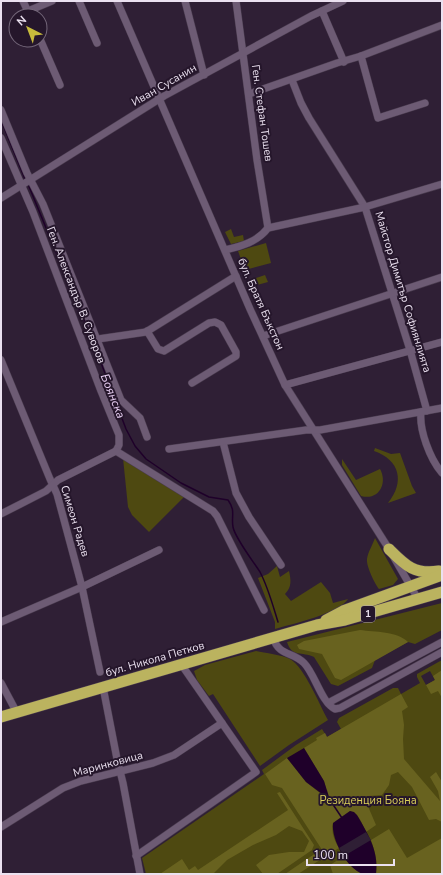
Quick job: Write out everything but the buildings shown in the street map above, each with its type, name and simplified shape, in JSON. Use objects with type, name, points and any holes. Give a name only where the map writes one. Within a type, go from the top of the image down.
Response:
[{"type":"highway","points":[[389,548],[403,563],[416,571],[426,572],[442,570]]},
{"type":"highway","name":"1","points":[[409,586],[442,575]]},
{"type":"highway","name":"бул. Никола Петков","points":[[317,625],[343,611],[409,586]]},
{"type":"highway","name":"1","points":[[418,600],[442,592]]},
{"type":"highway","name":"бул. Никола Петков","points":[[1,717],[317,625],[345,620],[418,600]]},
{"type":"street","points":[[40,8],[52,1]]},
{"type":"street","points":[[79,1],[97,43]]},
{"type":"street","name":"бул. Братя Бъкстон","points":[[117,1],[236,276],[285,385],[389,548],[418,600]]},
{"type":"street","points":[[185,1],[204,74]]},
{"type":"street","name":"Ген. Стефан Тошев","points":[[236,1],[242,54],[268,228]]},
{"type":"street","name":"Иван Сусанин","points":[[1,198],[159,99],[343,1]]},
{"type":"street","points":[[322,11],[344,62]]},
{"type":"street","points":[[249,94],[361,56],[442,24]]},
{"type":"street","points":[[44,48],[60,85]]},
{"type":"street","points":[[361,56],[378,118],[425,103]]},
{"type":"street","name":"Майстор Димитър Софиянлията","points":[[292,80],[300,103],[365,207],[410,350],[424,411],[420,420],[432,459],[442,473]]},
{"type":"street","name":"Ген. Александър В. Суворов","points":[[1,110],[30,179],[43,204],[121,400],[140,418],[147,437]]},
{"type":"street","name":"Ген. Александър В. Суворов","points":[[1,138],[20,185],[33,212],[119,435],[119,444],[116,451]]},
{"type":"street","points":[[225,250],[254,241],[268,228],[365,207],[442,184]]},
{"type":"street","points":[[98,339],[147,331],[236,276]]},
{"type":"street","points":[[263,336],[442,277]]},
{"type":"street","points":[[147,331],[158,349],[164,351],[209,323],[215,322],[221,325],[236,352],[236,356],[192,383]]},
{"type":"street","points":[[285,385],[442,342]]},
{"type":"street","name":"Симеон Радев","points":[[1,360],[57,494],[82,587],[100,672]]},
{"type":"street","points":[[169,449],[312,429],[320,430],[442,408]]},
{"type":"street","points":[[223,442],[236,493],[249,517],[281,565]]},
{"type":"street","points":[[1,514],[46,491],[58,480],[116,451],[213,511],[217,516],[264,610]]},
{"type":"street","points":[[1,622],[82,587],[159,550]]},
{"type":"street","points":[[273,638],[276,646],[282,651],[298,658],[304,663],[328,703],[335,709],[340,708],[442,652]]},
{"type":"street","points":[[328,703],[442,642]]},
{"type":"street","points":[[136,856],[256,772],[181,664]]},
{"type":"street","points":[[374,679],[380,681],[378,687]]},
{"type":"street","points":[[1,683],[17,713]]},
{"type":"street","points":[[103,687],[140,874]]},
{"type":"street","name":"Маринковица","points":[[1,827],[63,788],[81,781],[153,763],[174,755],[222,724]]},
{"type":"green space","points":[[231,229],[234,237],[243,235],[244,241],[231,244],[225,232]]},
{"type":"green space","points":[[266,243],[271,263],[245,270],[238,251]]},
{"type":"green space","points":[[265,275],[268,282],[252,285],[250,280]]},
{"type":"green space","points":[[375,448],[391,454],[400,453],[416,493],[388,503],[397,487],[397,472],[390,460],[374,451]]},
{"type":"green space","points":[[123,458],[186,495],[149,532],[132,515],[128,507]]},
{"type":"green space","points":[[342,459],[356,480],[380,469],[383,480],[380,490],[373,496],[361,496],[342,465]]},
{"type":"green space","points":[[375,538],[398,579],[393,585],[379,589],[371,575],[367,562],[368,554]]},
{"type":"green space","points":[[277,566],[280,577],[289,571],[289,589],[285,594],[291,601],[321,582],[330,593],[333,603],[348,599],[336,609],[275,629],[275,622],[258,578],[268,574]]},
{"type":"green space","points":[[442,603],[442,630],[415,644],[408,642],[375,660],[372,668],[338,686],[331,684],[314,657],[295,652],[289,647],[287,642]]},
{"type":"green space","points":[[360,630],[392,634],[403,638],[408,642],[341,680],[335,678],[322,654],[299,649],[297,645],[304,641]]},
{"type":"green space","points":[[256,651],[278,655],[290,659],[296,664],[306,678],[328,720],[260,766],[213,694],[209,696],[197,680],[194,671],[205,665]]},
{"type":"green space","name":"Резиденция Бояна","points":[[442,660],[442,874],[146,874],[142,858],[264,774],[262,770],[296,745],[322,729],[327,737],[341,729],[337,722],[339,718],[393,688],[398,688],[401,694],[420,683],[417,674]],"holes":[[[430,671],[435,680],[426,685],[421,676]]]},
{"type":"green space","points":[[442,670],[442,698],[438,691],[431,694],[426,685],[435,680],[433,676]]},
{"type":"green space","points":[[401,694],[408,707],[402,711],[404,725],[404,759],[440,801],[438,791],[430,777],[436,772],[442,782],[442,822],[436,819],[429,820],[412,787],[398,772],[391,775],[389,785],[382,795],[369,796],[367,804],[376,825],[366,832],[358,816],[350,811],[333,823],[333,836],[339,848],[326,856],[282,788],[272,785],[265,774],[287,758],[306,782],[329,800],[324,781],[304,748],[317,740],[316,738],[325,733],[327,737]]},
{"type":"green space","points":[[280,792],[314,845],[312,850],[277,874],[263,874],[256,865],[269,855],[289,852],[304,852],[309,841],[302,831],[289,826],[276,835],[253,845],[227,860],[213,874],[160,874],[182,859],[189,870],[195,866],[198,870],[288,810],[277,793]]},
{"type":"green space","points":[[389,829],[407,858],[442,838],[442,874],[376,874],[377,869],[375,853],[371,840]]},
{"type":"green space","points":[[316,853],[323,858],[298,874],[285,874]]},
{"type":"green space","points":[[344,856],[351,865],[363,874],[333,874],[330,865]]},
{"type":"shaded area","points":[[304,748],[324,781],[330,800],[306,782],[287,758]]},
{"type":"shaded area","points":[[350,811],[357,815],[372,843],[376,858],[376,874],[363,874],[357,871],[346,860],[337,845],[333,830],[333,823]]},
{"type":"pier","points":[[366,832],[371,840],[344,856],[339,848]]},
{"type":"waterway","name":"Боянска","points":[[1,120],[25,179]]},
{"type":"waterway","name":"Боянска","points":[[28,184],[97,352],[126,429],[135,446],[146,459],[181,483],[209,497],[228,500],[233,510],[234,532],[263,578],[278,622]]},
{"type":"waterway","name":"Боянска","points":[[330,800],[342,818]]}]
